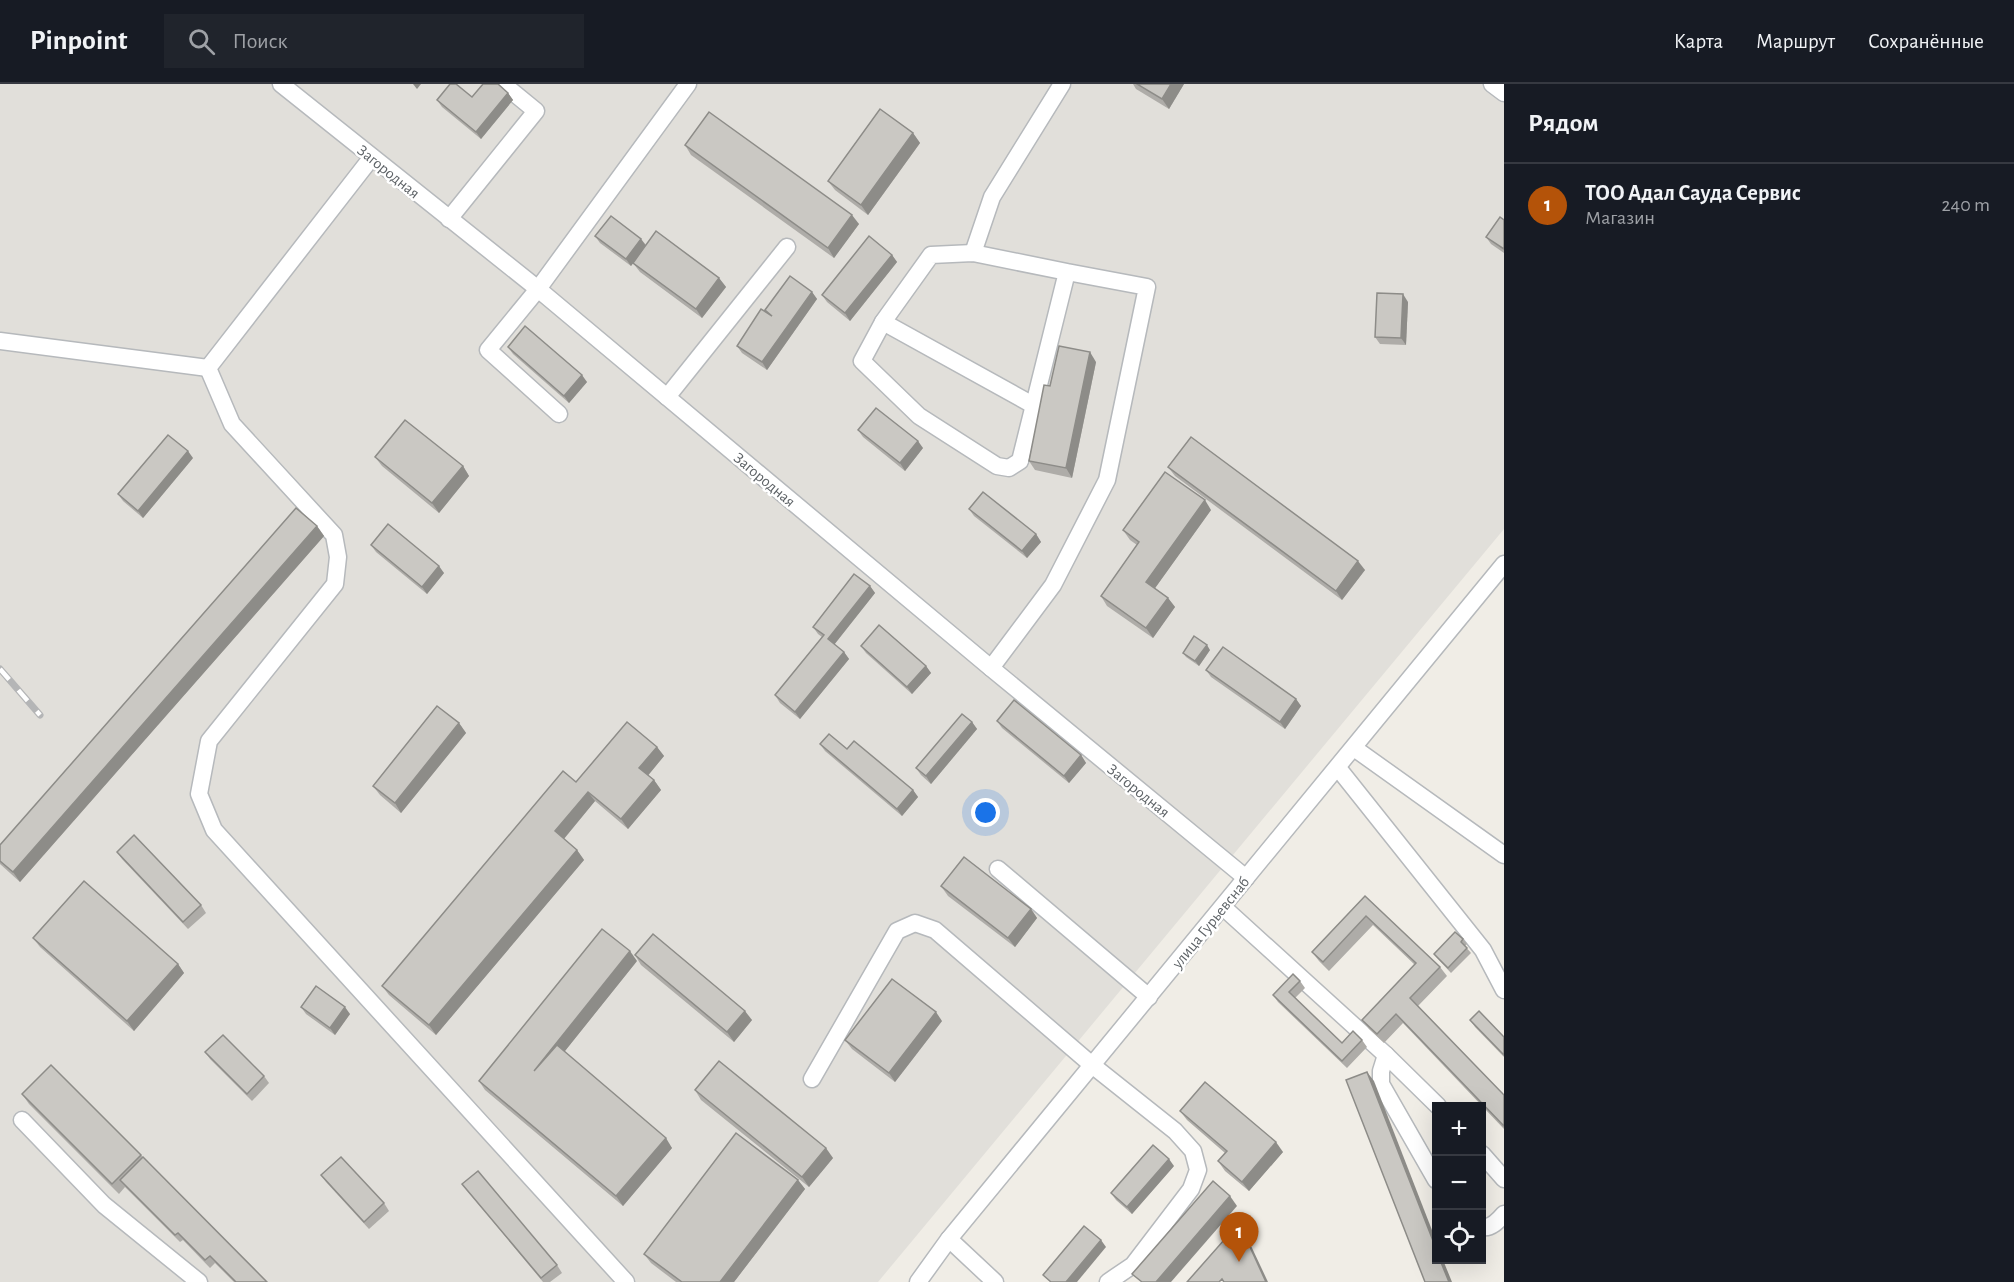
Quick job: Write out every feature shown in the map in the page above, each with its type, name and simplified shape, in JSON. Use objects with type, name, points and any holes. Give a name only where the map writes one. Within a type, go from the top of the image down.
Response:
[{"type":"street","name":"Загородная","points":[[281,84],[538,289],[1246,878]]},
{"type":"street","points":[[449,219],[536,111],[503,84]]},
{"type":"street","points":[[560,414],[488,350],[538,289],[688,84]]},
{"type":"street","points":[[974,253],[992,197],[1062,84]]},
{"type":"street","points":[[1492,84],[1504,93]]},
{"type":"street","points":[[208,368],[372,157]]},
{"type":"street","points":[[667,397],[787,247]]},
{"type":"street","points":[[991,668],[1053,585],[1107,480],[1147,287],[974,253],[931,255],[884,322],[862,361],[919,416],[997,466],[1009,468],[1020,461],[1067,272]]},
{"type":"street","points":[[884,322],[1033,405]]},
{"type":"street","points":[[0,341],[208,368]]},
{"type":"street","points":[[208,368],[232,424],[334,535],[338,557],[334,584],[209,741],[199,794],[214,830],[626,1282]]},
{"type":"street","name":"улица Гурьевснаб","points":[[918,1282],[950,1239],[1092,1065],[1504,564]]},
{"type":"street","points":[[1354,748],[1504,855]]},
{"type":"street","points":[[1338,768],[1483,950],[1504,990]]},
{"type":"street","points":[[998,869],[1149,997]]},
{"type":"street","points":[[1223,907],[1386,1055],[1433,1102]]},
{"type":"street","points":[[812,1079],[897,931],[915,923],[935,930],[1092,1065],[1175,1131],[1192,1151],[1198,1170],[1191,1189],[1132,1265],[1108,1282]]},
{"type":"street","points":[[1386,1055],[1381,1071],[1381,1084],[1432,1171]]},
{"type":"street","points":[[22,1120],[104,1205],[199,1282]]},
{"type":"street","points":[[1484,1156],[1504,1179]]},
{"type":"street","points":[[1486,1228],[1497,1222],[1504,1214]]},
{"type":"street","points":[[950,1239],[995,1282]]},
{"type":"shaded area","points":[[0,84],[1504,84],[1504,529],[878,1282],[0,1282]]},
{"type":"building","points":[[450,84],[456,84],[472,97],[483,84],[498,84],[508,93],[476,132],[437,100]]},
{"type":"building","points":[[1137,84],[1171,84],[1162,99]]},
{"type":"building","points":[[880,109],[913,133],[861,205],[828,181]]},
{"type":"building","points":[[709,112],[852,215],[828,248],[685,145]]},
{"type":"building","points":[[611,216],[641,239],[626,259],[595,236]]},
{"type":"building","points":[[1500,217],[1504,220],[1504,249],[1486,237]]},
{"type":"building","points":[[656,231],[719,278],[696,309],[633,263]]},
{"type":"building","points":[[869,236],[892,255],[845,313],[822,295]]},
{"type":"building","points":[[790,276],[812,292],[762,362],[737,346],[761,309],[772,316],[765,310]]},
{"type":"building","points":[[1377,293],[1403,294],[1401,338],[1375,337]]},
{"type":"building","points":[[525,326],[582,375],[564,396],[508,347]]},
{"type":"building","points":[[1059,346],[1090,352],[1066,468],[1029,461],[1044,385],[1050,386]]},
{"type":"building","points":[[876,408],[918,441],[900,463],[858,430]]},
{"type":"building","points":[[405,420],[463,466],[432,503],[375,457]]},
{"type":"building","points":[[168,435],[188,451],[138,511],[118,494]]},
{"type":"building","points":[[1191,437],[1358,561],[1336,591],[1168,467]]},
{"type":"building","points":[[1165,472],[1205,500],[1146,582],[1168,598],[1146,628],[1101,596],[1139,542],[1123,530]]},
{"type":"building","points":[[983,492],[1036,534],[1022,551],[969,509]]},
{"type":"building","points":[[296,508],[317,526],[13,872],[0,861],[0,845]]},
{"type":"building","points":[[388,524],[439,566],[422,587],[371,545]]},
{"type":"building","points":[[854,574],[870,586],[828,639],[844,652],[795,712],[775,695],[824,635],[813,627]]},
{"type":"building","points":[[879,625],[926,666],[907,687],[861,646]]},
{"type":"building","points":[[1194,636],[1207,645],[1195,661],[1183,653]]},
{"type":"building","points":[[1223,647],[1296,699],[1280,722],[1206,670]]},
{"type":"building","points":[[1014,700],[1081,755],[1064,776],[997,721]]},
{"type":"building","points":[[437,706],[459,723],[395,803],[373,786]]},
{"type":"building","points":[[962,714],[972,722],[926,776],[916,768]]},
{"type":"building","points":[[627,722],[657,747],[639,768],[654,780],[621,819],[588,792],[555,831],[577,850],[429,1025],[382,986],[563,771],[576,782]]},
{"type":"building","points":[[829,734],[847,749],[854,741],[913,790],[897,809],[820,744]]},
{"type":"building","points":[[134,835],[201,905],[183,922],[117,852]]},
{"type":"building","points":[[964,857],[1031,909],[1008,938],[941,886]]},
{"type":"building","points":[[84,881],[178,964],[127,1021],[33,938]]},
{"type":"building","points":[[1365,896],[1440,967],[1410,998],[1504,1095],[1504,1126],[1486,1107],[1486,1102],[1481,1102],[1396,1014],[1377,1034],[1362,1020],[1416,963],[1366,916],[1323,962],[1312,952]]},
{"type":"building","points":[[602,929],[630,951],[534,1071],[557,1045],[666,1138],[616,1196],[479,1081]]},
{"type":"building","points":[[1455,932],[1463,939],[1461,942],[1467,948],[1448,968],[1434,954]]},
{"type":"building","points":[[653,934],[745,1011],[727,1032],[635,955]]},
{"type":"building","points":[[1293,974],[1300,981],[1289,992],[1342,1043],[1353,1031],[1362,1040],[1342,1061],[1273,995]]},
{"type":"building","points":[[892,979],[936,1012],[889,1073],[845,1040]]},
{"type":"building","points":[[316,986],[345,1007],[330,1028],[301,1007]]},
{"type":"building","points":[[1479,1011],[1504,1037],[1504,1055],[1470,1020]]},
{"type":"building","points":[[223,1035],[264,1076],[247,1094],[205,1052]]},
{"type":"building","points":[[719,1061],[826,1148],[802,1177],[695,1090]]},
{"type":"building","points":[[51,1065],[141,1155],[112,1184],[22,1094]]},
{"type":"building","points":[[1367,1072],[1432,1238],[1432,1264],[1442,1264],[1449,1282],[1425,1282],[1346,1080]]},
{"type":"building","points":[[1205,1082],[1276,1142],[1242,1182],[1218,1161],[1227,1151],[1180,1111]]},
{"type":"building","points":[[736,1133],[798,1180],[720,1282],[682,1282],[644,1254]]},
{"type":"building","points":[[1153,1145],[1169,1159],[1127,1207],[1111,1193]]},
{"type":"building","points":[[143,1157],[267,1282],[236,1282],[210,1256],[205,1260],[178,1233],[175,1235],[120,1180]]},
{"type":"building","points":[[341,1157],[384,1203],[364,1222],[321,1175]]},
{"type":"building","points":[[478,1171],[557,1265],[541,1278],[462,1184]]},
{"type":"building","points":[[1213,1181],[1230,1196],[1156,1282],[1142,1282],[1132,1274]]},
{"type":"building","points":[[1239,1223],[1266,1282],[1224,1282],[1222,1279],[1219,1282],[1187,1282]]},
{"type":"building","points":[[1084,1226],[1101,1240],[1066,1282],[1051,1282],[1043,1275]]},
{"type":"railway","points":[[0,669],[40,715]]},
{"type":"place","name":"ТОО Адал Сауда Сервис","points":[[1239,1262]]}]
